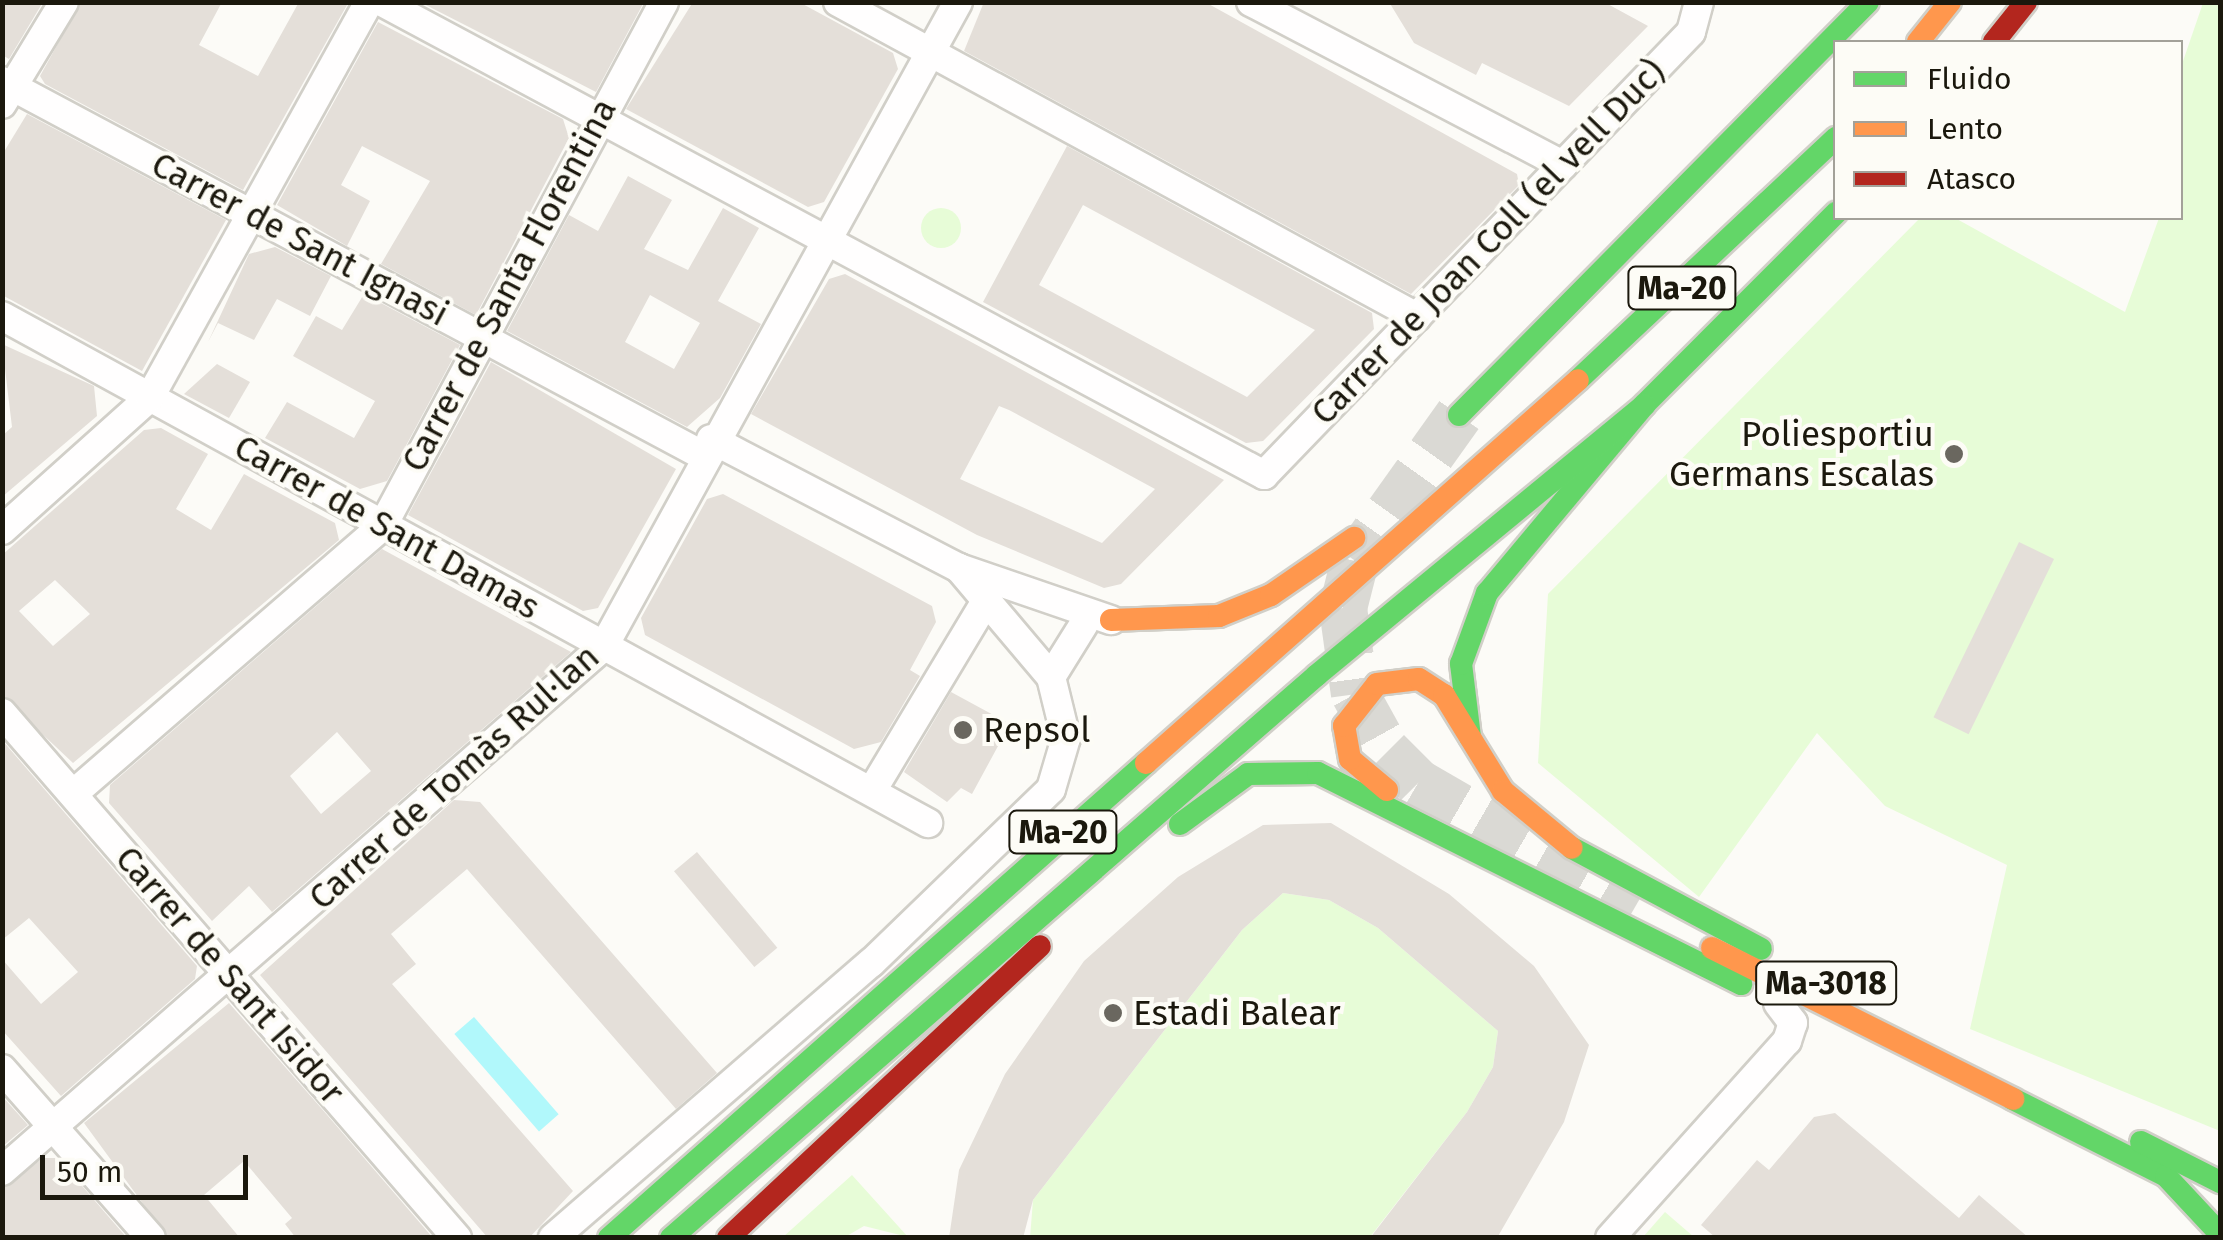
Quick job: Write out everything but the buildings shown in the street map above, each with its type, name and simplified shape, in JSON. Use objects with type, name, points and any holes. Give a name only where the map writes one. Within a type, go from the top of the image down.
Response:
[{"type":"main road","points":[[1460,415],[1868,2]]},
{"type":"main road","points":[[1920,40],[1950,2]]},
{"type":"main road","points":[[1996,40],[2026,2]]},
{"type":"main road","name":"Ma-20","points":[[609,1238],[1719,255],[1833,141]]},
{"type":"main road","name":"Ma-20","points":[[671,1238],[1470,548],[1644,405],[1833,216]]},
{"type":"main road","points":[[1470,738],[1461,664],[1487,593],[1644,405]]},
{"type":"main road","points":[[1097,622],[1219,616],[1272,595],[1520,428]]},
{"type":"main road","points":[[872,964],[1399,510]]},
{"type":"main road","points":[[728,1238],[973,1008],[1214,794],[1470,548]]},
{"type":"main road","points":[[1470,738],[1444,695],[1404,677],[1364,693],[1344,726],[1360,774],[1583,889],[1676,950]]},
{"type":"main road","name":"Ma-3018","points":[[1470,738],[1503,792],[1593,865],[2220,1182]]},
{"type":"main road","name":"Ma-3018","points":[[1214,794],[1268,769],[1318,774],[2164,1197],[2203,1238]]},
{"type":"main road","points":[[1712,948],[2166,1176],[2220,1234]]},
{"type":"street","points":[[6,90],[64,2]]},
{"type":"street","points":[[2,530],[150,397],[369,2]]},
{"type":"street","points":[[382,2],[821,240]]},
{"type":"street","name":"Carrer de Santa Florentina","points":[[73,794],[383,524],[478,334],[664,2]]},
{"type":"street","points":[[838,2],[1417,317]]},
{"type":"street","points":[[928,52],[958,2]]},
{"type":"street","points":[[1251,2],[1563,165]]},
{"type":"street","name":"Carrer de Joan Coll (el vell Duc)","points":[[821,240],[1264,475],[1692,32],[1699,2]]},
{"type":"street","name":"Carrer de Tomàs Rul·lan","points":[[2,1171],[604,646],[706,447],[928,52]]},
{"type":"street","name":"Carrer de Sant Ignasi","points":[[6,90],[252,213],[478,334],[959,568]]},
{"type":"street","name":"Carrer de Sant Damas","points":[[2,316],[928,823]]},
{"type":"street","points":[[553,1238],[872,964],[1051,789],[1066,738],[1050,677],[959,568]]},
{"type":"street","points":[[959,568],[1097,622]]},
{"type":"street","points":[[987,599],[1097,622]]},
{"type":"street","points":[[872,789],[987,599]]},
{"type":"street","points":[[1050,677],[1097,622]]},
{"type":"street","name":"Carrer de Sant Isidor","points":[[2,713],[457,1238]]},
{"type":"street","points":[[1610,1238],[1787,1041],[1793,1024],[1778,1003]]},
{"type":"street","points":[[748,1238],[973,1008]]},
{"type":"street","points":[[2,1069],[151,1238]]},
{"type":"green space","name":"Poliesportiu Germans Escalas","points":[[2203,3],[2220,3],[2220,1131],[1970,1029],[2007,865],[1885,806],[1817,733],[1699,897],[1538,763],[1548,594],[1918,220],[1959,220],[2125,312],[2158,220],[2183,220],[2183,61]]},
{"type":"green space","points":[[941,208],[955,214],[961,228],[955,242],[941,248],[927,242],[921,228],[927,214]]},
{"type":"green space","name":"Estadi Balear","points":[[1283,893],[1329,900],[1378,928],[1498,1031],[1493,1067],[1467,1112],[1370,1237],[1030,1238],[1033,1200],[1242,930]]},
{"type":"green space","points":[[852,1175],[908,1237],[864,1226],[845,1237],[783,1237]]},
{"type":"green space","points":[[1665,1212],[1694,1237],[1643,1237]]},
{"type":"water","points":[[474,1017],[559,1114],[539,1131],[454,1034]]},
{"type":"tunnel","points":[[1459,415],[1355,561],[1343,608],[1355,694],[1387,752],[1418,783],[1634,908]]},
{"type":"traffic: fast","points":[[1459,415],[1868,2]]},
{"type":"traffic: fast","points":[[1578,380],[1833,141]]},
{"type":"traffic: fast","points":[[1470,737],[1461,664],[1487,593],[1644,405],[1833,216]]},
{"type":"traffic: fast","points":[[671,1238],[1317,675],[1644,405]]},
{"type":"traffic: fast","points":[[609,1238],[1146,763]]},
{"type":"traffic: fast","points":[[1180,824],[1248,774],[1318,773],[1741,984]]},
{"type":"traffic: fast","points":[[1572,848],[1761,949]]},
{"type":"traffic: fast","points":[[2013,1099],[2166,1176],[2220,1234]]},
{"type":"traffic: fast","points":[[2141,1142],[2220,1182]]},
{"type":"traffic: slow","points":[[1920,40],[1950,2]]},
{"type":"traffic: slow","points":[[1146,763],[1578,380]]},
{"type":"traffic: slow","points":[[1111,620],[1219,616],[1271,595],[1354,538]]},
{"type":"traffic: slow","points":[[1387,790],[1350,759],[1344,726],[1377,684],[1419,679],[1444,695],[1503,791],[1572,848]]},
{"type":"traffic: slow","points":[[1712,948],[2013,1099]]},
{"type":"traffic: jam","points":[[1996,40],[2026,2]]},
{"type":"traffic: jam","points":[[728,1238],[1040,946]]},
{"type":"place","name":"Poliesportiu Germans Escalas","points":[[1954,454]]},
{"type":"place","name":"Repsol","points":[[963,730]]},
{"type":"place","name":"Estadi Balear","points":[[1113,1013]]}]
